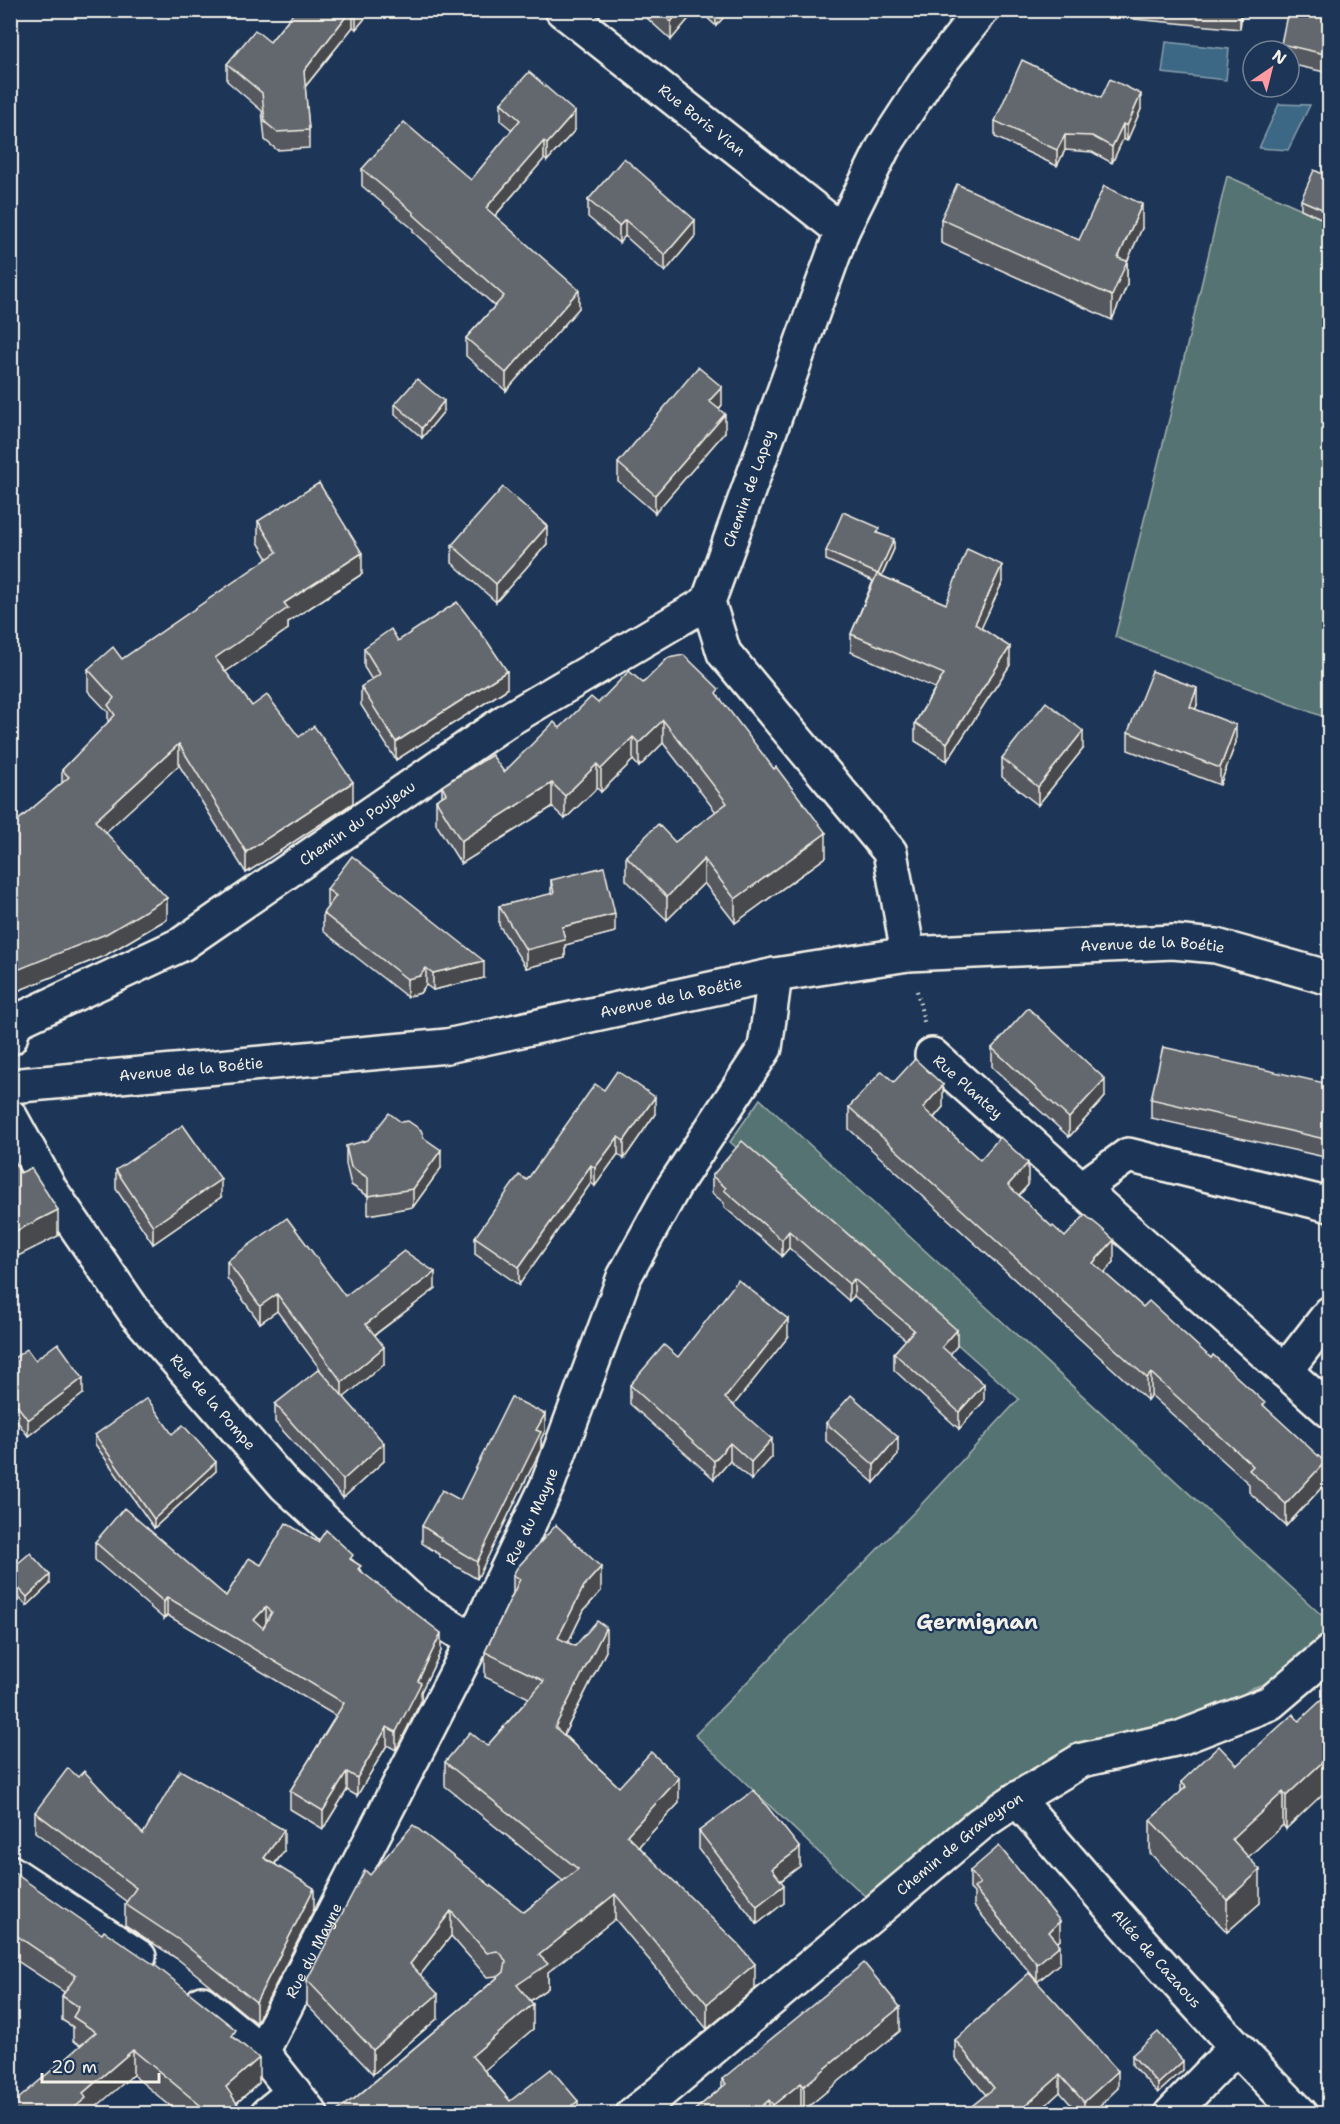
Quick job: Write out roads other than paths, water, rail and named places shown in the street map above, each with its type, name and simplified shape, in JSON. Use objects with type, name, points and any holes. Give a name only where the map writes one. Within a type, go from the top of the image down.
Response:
[{"type":"street","name":"Rue Boris Vian","points":[[562,10],[842,231]]},
{"type":"street","name":"Chemin de Lapey","points":[[708,602],[842,231],[883,148],[929,77],[982,10]]},
{"type":"street","points":[[708,602],[724,653],[890,852],[908,954]]},
{"type":"street","name":"Chemin du Poujeau","points":[[10,1038],[15,1023],[182,944],[506,721],[708,602]]},
{"type":"street","name":"Avenue de la Boétie","points":[[10,1086],[447,1046],[775,975],[908,954],[1173,942],[1216,946],[1329,978]]},
{"type":"street","name":"Rue du Mayne","points":[[262,2052],[473,1641],[547,1486],[624,1277],[674,1186],[765,1048],[775,975]]},
{"type":"street","name":"Rue Plantey","points":[[932,1055],[1329,1411]]},
{"type":"street","name":"Rue de la Pompe","points":[[10,1116],[50,1189],[136,1314],[285,1485],[415,1604],[473,1641]]},
{"type":"street","points":[[1081,1189],[1128,1155],[1329,1204]]},
{"type":"street","points":[[1285,1371],[1329,1313]]},
{"type":"street","name":"Chemin de Graveyron","points":[[633,2114],[980,1824],[1017,1798],[1082,1760],[1180,1738],[1270,1703],[1329,1652]]},
{"type":"street","name":"Allée de Cazaous","points":[[1017,1798],[1122,1921],[1236,2047],[1301,2114]]},
{"type":"street","points":[[10,1872],[171,1979],[262,2052],[303,2103],[267,2114]]},
{"type":"street","points":[[1171,2114],[1236,2047]]},
{"type":"water","points":[[1166,42],[1229,49],[1226,80],[1162,73]]},
{"type":"water","points":[[1279,104],[1310,105],[1288,150],[1259,148]]},
{"type":"district","name":"Germignan","points":[[977,1622]]}]
